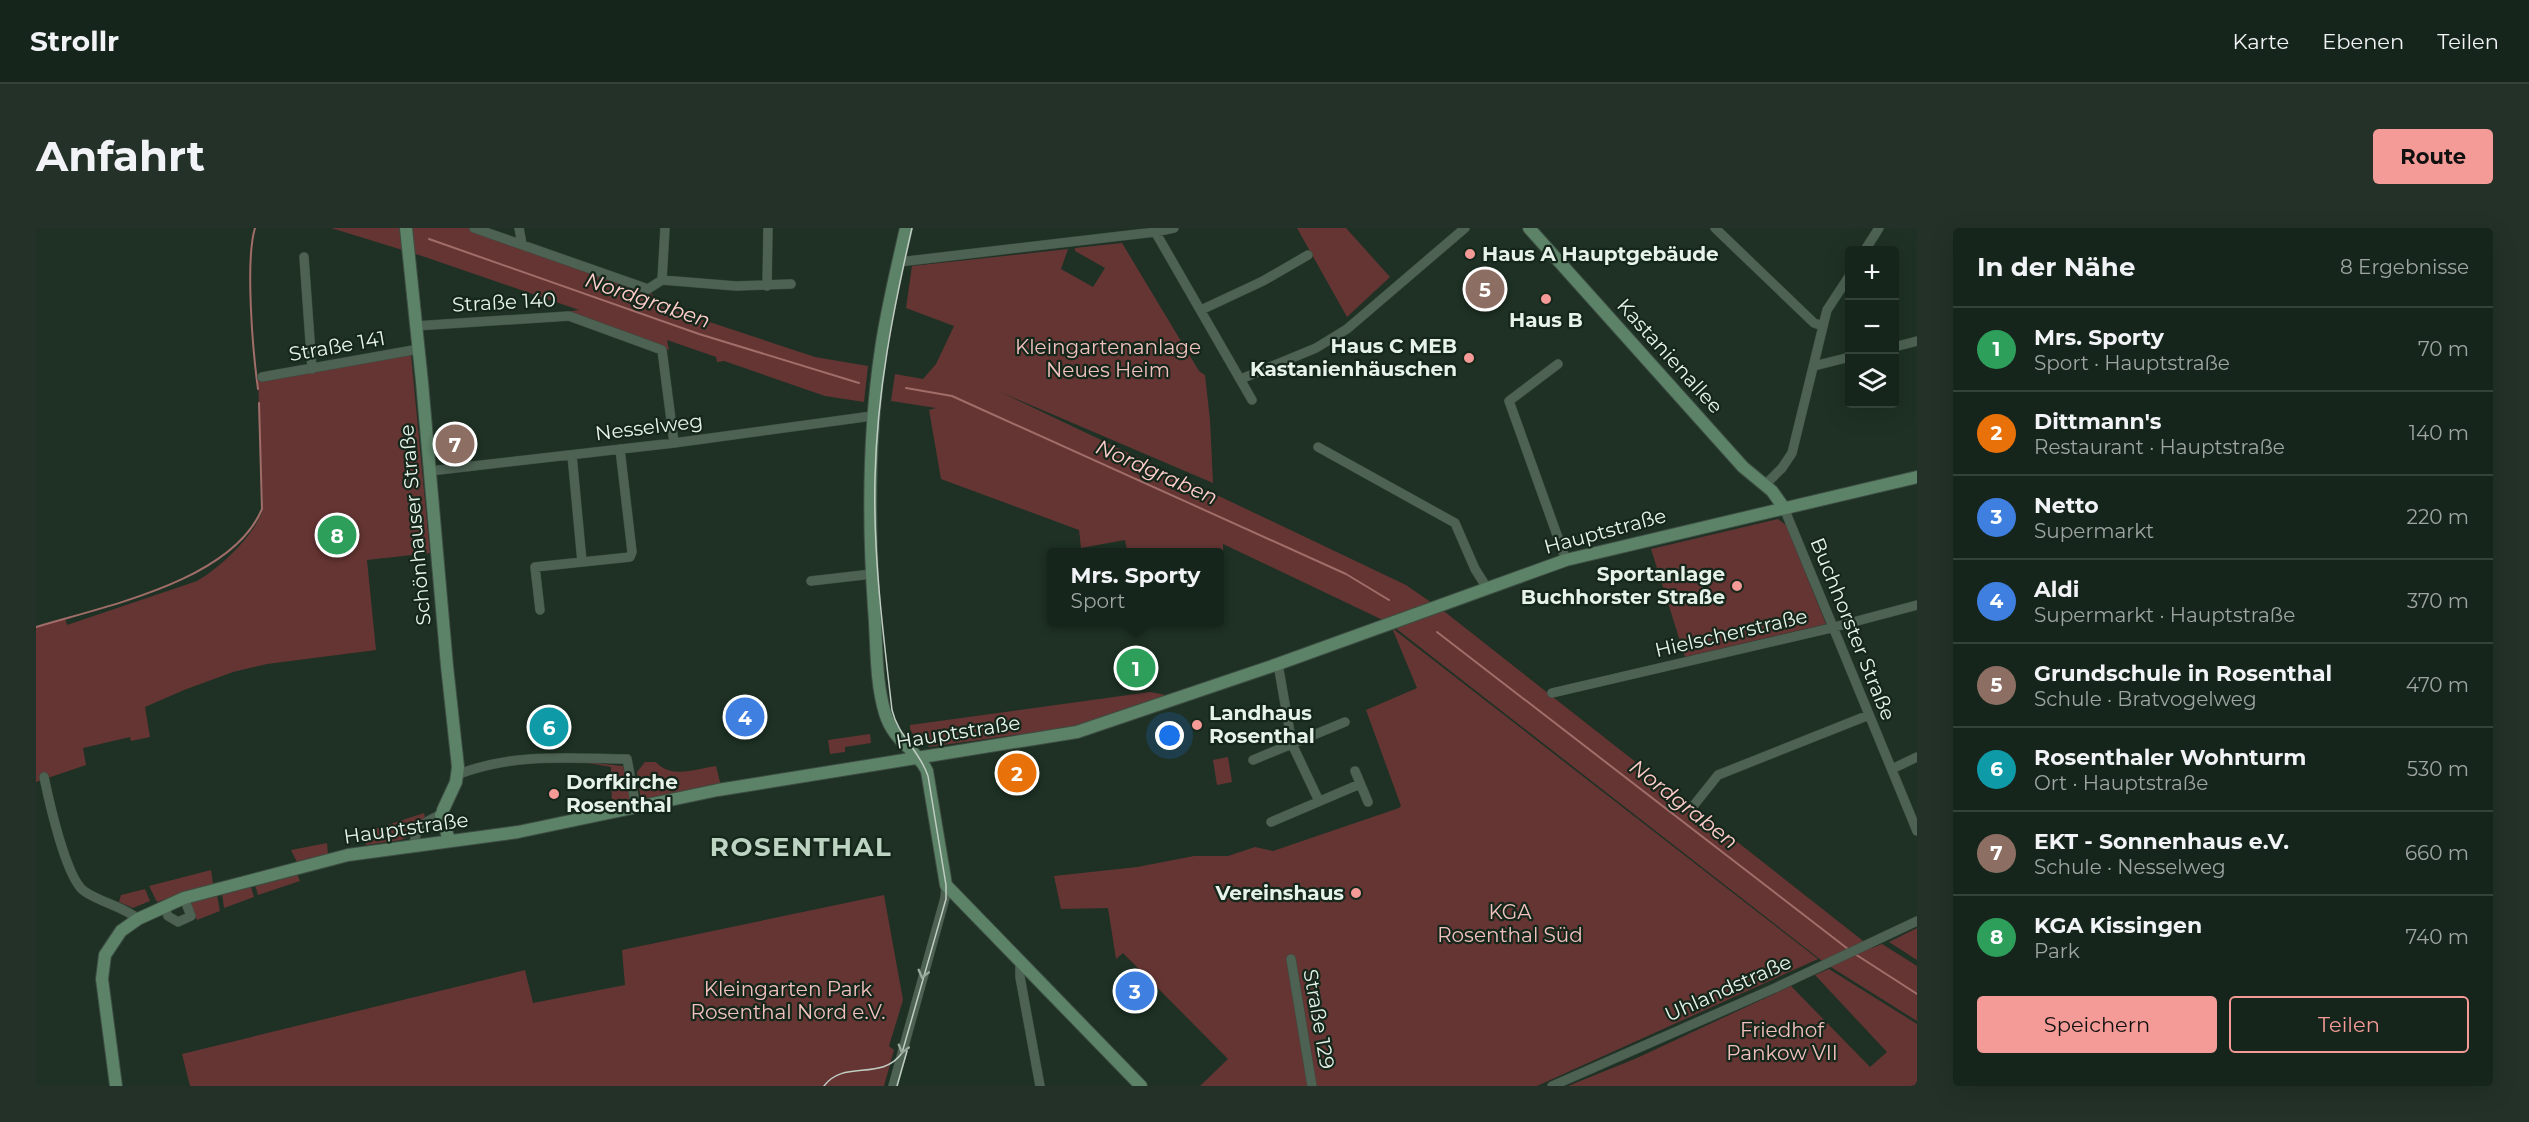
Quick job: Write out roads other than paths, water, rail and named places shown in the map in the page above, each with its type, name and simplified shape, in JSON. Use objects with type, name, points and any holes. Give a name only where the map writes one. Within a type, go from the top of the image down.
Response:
[{"type":"main road","name":"Schönhauser Straße","points":[[406,228],[459,774]]},
{"type":"main road","points":[[906,228],[881,346],[872,416],[869,485],[872,574],[885,714],[899,740],[917,756],[927,771],[946,885],[1141,1086]]},
{"type":"main road","name":"Kastanienallee","points":[[1529,228],[1743,467],[1765,485],[1784,508]]},
{"type":"main road","name":"Hauptstraße","points":[[116,1086],[102,968],[112,943],[121,931],[138,919],[184,898],[331,858],[518,832],[718,790],[917,756],[1077,732],[1278,664],[1566,560],[1917,477]]},
{"type":"main road","points":[[449,840],[442,812],[459,774]]},
{"type":"street","points":[[474,228],[648,289],[662,280],[767,286],[791,284]]},
{"type":"street","points":[[519,228],[522,244]]},
{"type":"street","points":[[662,280],[665,228]]},
{"type":"street","points":[[767,286],[768,228]]},
{"type":"street","points":[[899,262],[1174,228]]},
{"type":"street","points":[[1241,379],[1316,348],[1347,329],[1465,228]]},
{"type":"street","points":[[1715,228],[1814,323],[1823,326]]},
{"type":"street","points":[[1868,246],[1879,228]]},
{"type":"street","points":[[1154,230],[1252,400]]},
{"type":"street","points":[[1201,310],[1263,281],[1308,255]]},
{"type":"street","points":[[304,257],[312,369]]},
{"type":"street","points":[[1765,485],[1782,468],[1792,453],[1827,310],[1845,283]]},
{"type":"street","name":"Straße 140","points":[[415,326],[569,316],[662,350],[674,443]]},
{"type":"street","points":[[1899,346],[1917,341]]},
{"type":"street","name":"Straße 141","points":[[262,377],[419,349]]},
{"type":"street","points":[[1814,366],[1845,358]]},
{"type":"street","points":[[1557,364],[1509,401],[1566,560]]},
{"type":"street","name":"Nesselweg","points":[[430,471],[674,443],[872,416]]},
{"type":"street","points":[[1318,447],[1455,524],[1470,559],[1487,588]]},
{"type":"street","points":[[540,610],[536,567],[630,557],[632,552],[620,449]]},
{"type":"street","points":[[572,454],[582,562]]},
{"type":"street","name":"Buchhorster Straße","points":[[1784,508],[1917,831]]},
{"type":"street","points":[[812,581],[872,574]]},
{"type":"street","name":"Hielscherstraße","points":[[1552,693],[1833,627],[1917,604]]},
{"type":"street","points":[[1278,664],[1292,744],[1319,801]]},
{"type":"street","points":[[1694,804],[1718,775],[1869,715]]},
{"type":"street","points":[[1253,760],[1345,722]]},
{"type":"street","points":[[1892,769],[1917,757]]},
{"type":"street","points":[[459,774],[480,766],[528,758],[627,759],[636,807]]},
{"type":"street","points":[[1355,771],[1368,802]]},
{"type":"street","points":[[44,777],[58,832],[75,882],[87,893],[138,919]]},
{"type":"street","points":[[1271,822],[1360,784]]},
{"type":"street","points":[[414,845],[418,829],[442,812]]},
{"type":"street","points":[[893,1086],[945,898],[946,885]]},
{"type":"street","points":[[164,906],[168,916],[178,922],[191,916],[184,898]]},
{"type":"street","name":"Uhlandstraße","points":[[1552,1086],[1917,921]]},
{"type":"street","name":"Straße 129","points":[[1291,959],[1312,1086]]},
{"type":"street","points":[[1020,961],[1020,977],[1040,1086]]},
{"type":"waterway","points":[[255,228],[250,284],[258,389]]},
{"type":"waterway","name":"Nordgraben","points":[[429,239],[699,334],[859,383]]},
{"type":"waterway","name":"Nordgraben","points":[[906,388],[952,396],[1346,574],[1389,600]]},
{"type":"waterway","points":[[36,627],[164,587],[196,572],[224,555],[247,534],[262,509],[259,403]]},
{"type":"waterway","name":"Nordgraben","points":[[1437,632],[1848,949]]},
{"type":"waterway","name":"Nordgraben","points":[[1855,954],[1917,994]]},
{"type":"tram line","points":[[824,1086],[832,1078],[842,1074],[884,1067],[902,1053],[946,899],[946,885],[928,776],[920,759],[899,728],[892,710],[879,594],[876,535],[875,477],[879,414],[892,320],[912,228]]},
{"type":"tram line","points":[[897,1086],[907,1051]]},
{"type":"place","name":"Haus A Hauptgebäude","points":[[1470,254]]},
{"type":"place","name":"Grundschule in Rosenthal","points":[[1485,289]]},
{"type":"place","name":"Haus B","points":[[1546,299]]},
{"type":"place","name":"Haus C MEB Kastanienhäuschen","points":[[1469,358]]},
{"type":"place","name":"EKT - Sonnenhaus e.V.","points":[[455,444]]},
{"type":"place","name":"KGA Kissingen","points":[[337,535]]},
{"type":"place","name":"Sportanlage Buchhorster Straße","points":[[1737,586]]},
{"type":"place","name":"Mrs. Sporty","points":[[1136,668]]},
{"type":"place","name":"Aldi","points":[[745,717]]},
{"type":"place","name":"Landhaus Rosenthal","points":[[1197,725]]},
{"type":"place","name":"Rosenthaler Wohnturm","points":[[549,727]]},
{"type":"place","name":"Dittmann's","points":[[1017,773]]},
{"type":"place","name":"Dorfkirche Rosenthal","points":[[554,794]]},
{"type":"place","name":"Vereinshaus","points":[[1356,893]]},
{"type":"place","name":"Netto","points":[[1135,991]]},
{"type":"district","name":"ROSENTHAL","points":[[801,847]]},
{"type":"park label","name":"Kleingartenanlage Neues Heim","points":[[1108,358]]},
{"type":"park label","name":"KGA Rosenthal Süd","points":[[1510,924]]},
{"type":"park label","name":"Kleingarten Park Rosenthal Nord e.V.","points":[[788,1000]]},
{"type":"park label","name":"Friedhof Pankow VII","points":[[1782,1042]]}]
